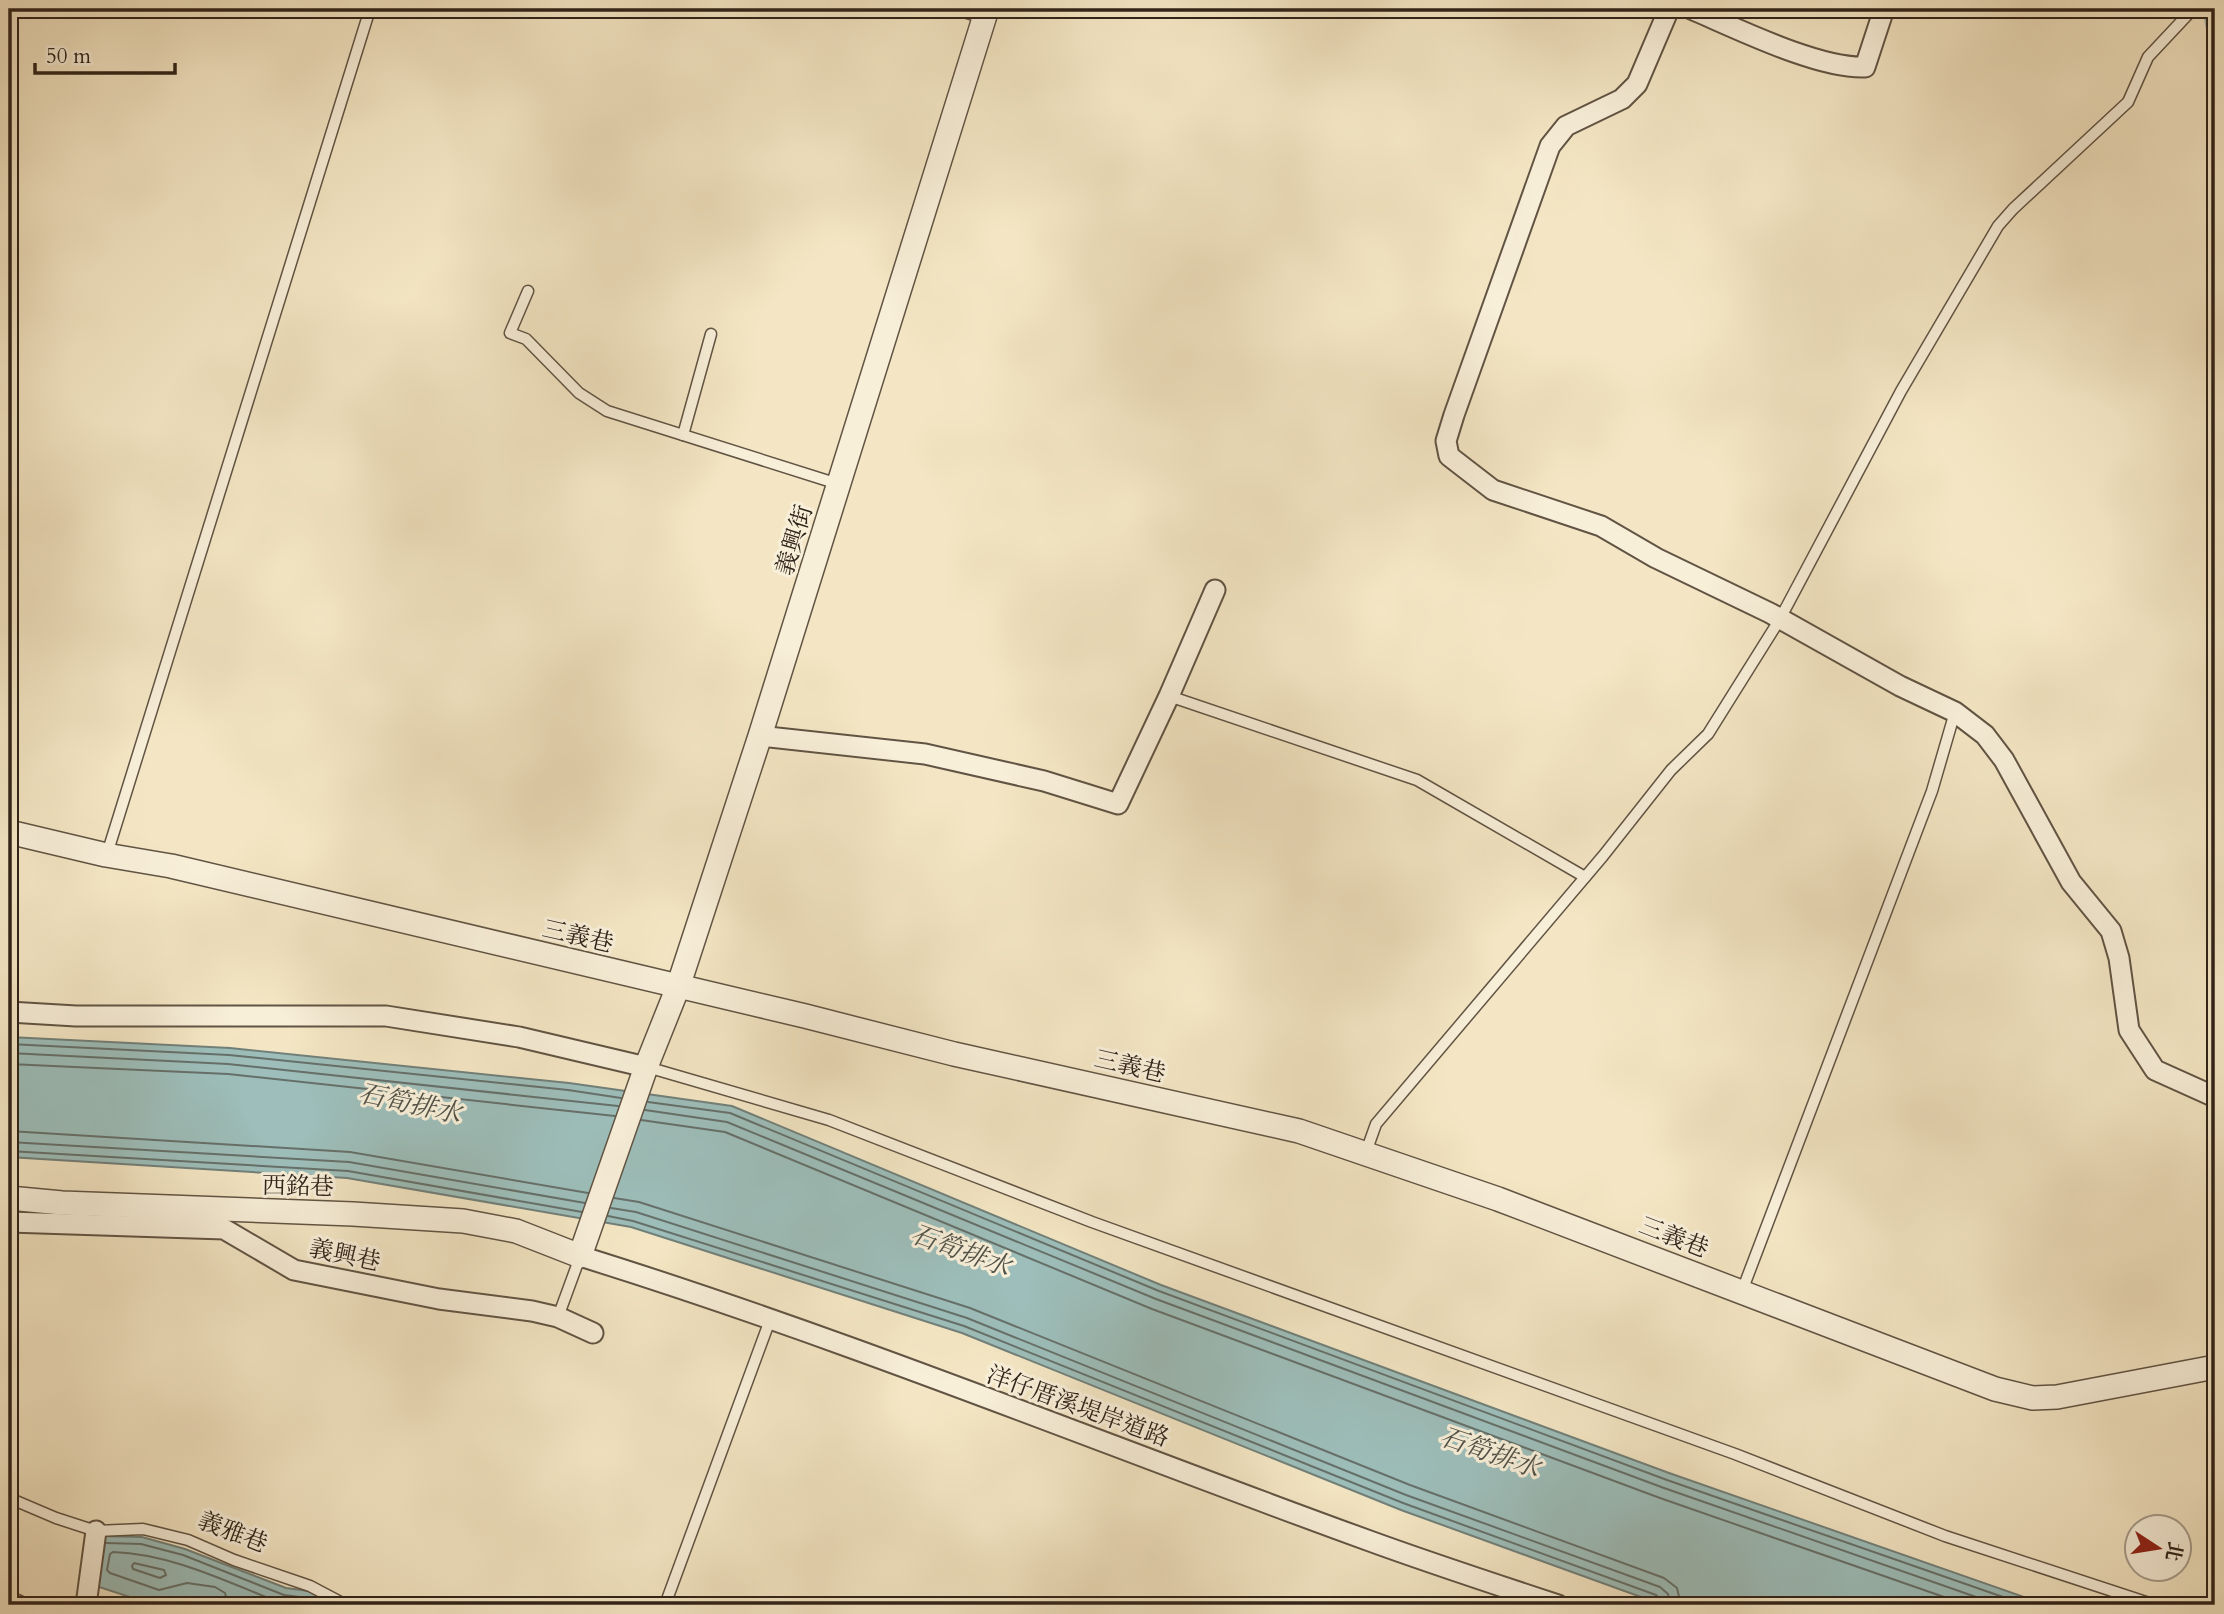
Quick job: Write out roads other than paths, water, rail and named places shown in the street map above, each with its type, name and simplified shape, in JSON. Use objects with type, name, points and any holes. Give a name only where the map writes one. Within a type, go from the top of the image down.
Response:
[{"type":"street","points":[[1669,9],[1637,84],[1622,99],[1566,126],[1550,146],[1454,415],[1446,441],[1448,456],[1493,490],[1601,526],[1656,558],[1780,619],[1900,686],[1955,712],[1985,735],[2004,760],[2071,882],[2111,931],[2119,958],[2129,1030],[2155,1070],[2215,1097]]},
{"type":"street","points":[[1690,9],[1783,47],[1849,68],[1865,67],[1884,9]]},
{"type":"street","name":"義興街","points":[[580,1256],[678,987],[760,736],[985,14]]},
{"type":"street","points":[[760,736],[925,754],[1044,781],[1118,804],[1215,590]]},
{"type":"street","name":"三義巷","points":[[9,832],[106,855],[171,866],[954,1054],[1299,1131],[1498,1199],[1995,1389],[2033,1398],[2057,1397],[2215,1367]]},
{"type":"street","points":[[9,1012],[76,1016],[386,1016],[519,1037],[644,1075]]},
{"type":"street","name":"西銘巷","points":[[9,1198],[62,1203],[463,1221],[516,1231],[580,1256]]},
{"type":"street","name":"義興巷","points":[[9,1222],[224,1229],[294,1270],[439,1299],[532,1311],[558,1317],[593,1333]]},
{"type":"street","name":"洋仔厝溪堤岸道路","points":[[580,1256],[679,1287],[892,1362],[1369,1541],[1558,1605]]},
{"type":"street","points":[[86,1605],[96,1531]]},
{"type":"street","points":[[9,1602],[16,1605]]},
{"type":"lane","points":[[106,855],[370,9]]},
{"type":"lane","points":[[955,9],[985,14]]},
{"type":"lane","points":[[1366,1152],[1376,1124],[1586,877],[1671,770],[1708,734],[1780,619],[1901,391],[1998,226],[2128,102],[2148,57],[2193,9]]},
{"type":"lane","points":[[528,291],[510,333],[526,338],[579,393],[607,411],[838,485]]},
{"type":"lane","points":[[683,435],[711,334]]},
{"type":"lane","points":[[1169,696],[1417,780],[1586,877]]},
{"type":"lane","points":[[1742,1292],[1932,791],[1955,712]]},
{"type":"lane","points":[[644,1075],[829,1120],[1092,1222],[1735,1454],[1945,1536],[2155,1605]]},
{"type":"lane","points":[[558,1317],[580,1256]]},
{"type":"lane","points":[[665,1605],[770,1320]]},
{"type":"lane","name":"義雅巷","points":[[9,1498],[96,1531],[143,1530],[188,1540],[234,1560],[310,1586],[346,1605]]},
{"type":"water","name":"石筍排水","points":[[9,1037],[230,1048],[569,1083],[732,1106],[1161,1285],[1669,1473],[2047,1605],[1663,1605],[1401,1510],[962,1333],[631,1227],[347,1178],[9,1157]]},
{"type":"water","points":[[101,1536],[142,1537],[185,1549],[286,1588],[309,1591],[336,1605],[229,1605],[186,1599],[161,1604],[142,1601],[99,1587],[91,1575]]},
{"type":"waterway","points":[[2212,9],[2215,26]]}]
